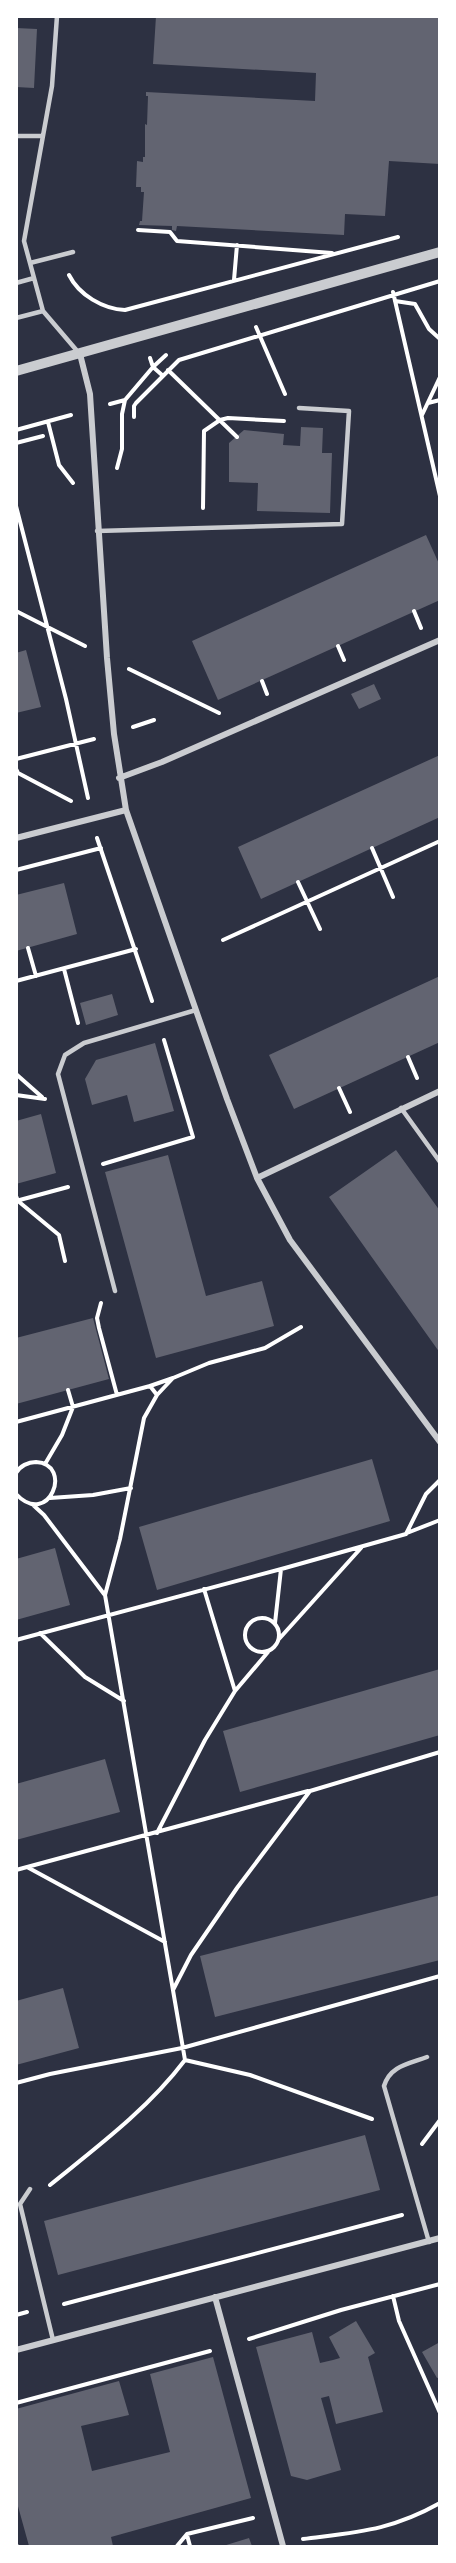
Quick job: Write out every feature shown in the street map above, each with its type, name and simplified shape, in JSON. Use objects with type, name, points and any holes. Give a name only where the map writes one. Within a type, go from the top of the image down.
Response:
[{"type":"street","points":[[16,371],[440,252]]},
{"type":"street","points":[[80,354],[90,394],[114,734],[119,778],[126,810],[257,1178],[290,1240],[440,1442]]},
{"type":"street","points":[[119,778],[162,762],[440,640]]},
{"type":"street","points":[[16,838],[126,810]]},
{"type":"street","points":[[257,1178],[440,1091]]},
{"type":"street","points":[[16,2350],[440,2238]]},
{"type":"street","points":[[215,2297],[283,2545]]},
{"type":"lane","points":[[57,16],[52,86],[41,136],[33,201],[24,241],[43,311],[80,354]]},
{"type":"lane","points":[[16,136],[41,136]]},
{"type":"lane","points":[[16,243],[24,241]]},
{"type":"lane","points":[[30,263],[73,252]]},
{"type":"lane","points":[[16,283],[34,278]]},
{"type":"lane","points":[[16,318],[43,311]]},
{"type":"lane","points":[[98,531],[342,524],[349,411],[299,408]]},
{"type":"lane","points":[[115,1292],[58,1074],[65,1055],[84,1043],[196,1010]]},
{"type":"lane","points":[[401,1108],[440,1162]]},
{"type":"lane","points":[[427,2057],[397,2067],[388,2074],[384,2086],[429,2242]]},
{"type":"lane","points":[[30,2189],[20,2204],[53,2340]]},
{"type":"path","points":[[138,230],[170,232],[177,241],[336,253]]},
{"type":"path","points":[[68,274],[73,283],[92,300],[115,310],[134,308],[405,235]]},
{"type":"path","points":[[234,280],[237,245]]},
{"type":"path","points":[[134,417],[134,406],[179,360],[440,281]]},
{"type":"path","points":[[392,288],[440,496]]},
{"type":"path","points":[[395,301],[415,304],[429,329],[440,339]]},
{"type":"path","points":[[255,327],[284,388],[285,401]]},
{"type":"path","points":[[153,367],[162,375]]},
{"type":"path","points":[[168,370],[237,437]]},
{"type":"path","points":[[422,416],[440,377]]},
{"type":"path","points":[[427,403],[440,400]]},
{"type":"path","points":[[203,528],[204,431],[220,420],[236,417],[285,421],[285,415]]},
{"type":"path","points":[[16,430],[66,416]]},
{"type":"path","points":[[48,422],[53,447],[62,470],[96,502]]},
{"type":"path","points":[[16,443],[43,436]]},
{"type":"path","points":[[414,611],[421,628]]},
{"type":"path","points":[[338,646],[345,663]]},
{"type":"path","points":[[262,681],[268,698]]},
{"type":"path","points":[[16,759],[114,734],[154,720]]},
{"type":"path","points":[[16,769],[18,773],[75,803]]},
{"type":"path","points":[[223,940],[440,841]]},
{"type":"path","points":[[16,870],[100,848]]},
{"type":"path","points":[[372,848],[393,897]]},
{"type":"path","points":[[298,882],[320,929]]},
{"type":"path","points":[[28,948],[36,976]]},
{"type":"path","points":[[16,981],[136,949]]},
{"type":"path","points":[[64,969],[84,1043]]},
{"type":"path","points":[[408,1057],[417,1078]]},
{"type":"path","points":[[16,1074],[45,1099]]},
{"type":"path","points":[[339,1088],[350,1112]]},
{"type":"path","points":[[17,1200],[58,1236],[65,1261]]},
{"type":"path","points":[[99,1328],[117,1395]]},
{"type":"path","points":[[16,1422],[150,1386],[209,1363],[265,1348],[301,1328]]},
{"type":"path","points":[[45,2189],[108,2138],[171,2079],[184,2060],[105,1595],[131,1488],[144,1418],[157,1395],[173,1378]]},
{"type":"path","points":[[150,1386],[157,1395]]},
{"type":"path","points":[[45,1464],[62,1435],[73,1407],[68,1390]]},
{"type":"path","points":[[16,1473],[26,1464],[35,1462],[45,1464],[52,1471],[56,1480],[55,1490],[50,1498],[42,1503],[32,1504]]},
{"type":"path","points":[[406,1534],[426,1494],[440,1479]]},
{"type":"path","points":[[50,1498],[93,1495],[131,1488]]},
{"type":"path","points":[[16,1494],[44,1515],[105,1595]]},
{"type":"path","points":[[16,1640],[406,1534],[440,1520]]},
{"type":"path","points":[[156,1833],[175,1801],[205,1740],[235,1691],[362,1546]]},
{"type":"path","points":[[279,1639],[280,1634],[275,1623],[281,1569]]},
{"type":"path","points":[[204,1589],[235,1691]]},
{"type":"path","points":[[268,1651],[262,1652],[251,1648],[245,1632],[247,1626],[256,1618],[267,1618],[275,1623]]},
{"type":"path","points":[[40,1633],[85,1677],[124,1702]]},
{"type":"path","points":[[16,1870],[310,1791],[440,1752]]},
{"type":"path","points":[[173,1991],[191,1955],[237,1888],[310,1791]]},
{"type":"path","points":[[27,1867],[165,1942]]},
{"type":"path","points":[[16,2083],[182,2048],[440,1976]]},
{"type":"path","points":[[184,2060],[250,2075],[375,2121]]},
{"type":"path","points":[[398,2205],[406,2247]]},
{"type":"path","points":[[16,2315],[420,2210]]},
{"type":"path","points":[[393,2296],[399,2320],[440,2413]]},
{"type":"path","points":[[283,2545],[298,2539],[375,2530],[413,2518],[440,2503]]},
{"type":"path","points":[[177,2547],[187,2534],[274,2512]]},
{"type":"path","points":[[187,2534],[190,2547]]},
{"type":"building","points":[[156,16],[440,16],[440,164],[389,161],[385,216],[345,214],[344,235],[177,226],[176,231],[172,230],[172,226],[139,225],[142,221],[144,192],[141,192],[141,187],[136,187],[137,161],[143,162],[143,157],[145,157],[148,96],[146,92],[315,101],[316,73],[153,64]]},
{"type":"building","points":[[16,28],[37,29],[34,88],[16,87]]},
{"type":"building","points":[[301,427],[323,428],[322,453],[332,453],[330,513],[257,511],[258,483],[229,482],[229,443],[244,430],[284,434],[283,445],[300,446]]},
{"type":"building","points":[[426,535],[440,566],[440,600],[218,700],[192,641]]},
{"type":"building","points":[[26,650],[41,707],[16,713],[16,653]]},
{"type":"building","points":[[374,684],[381,699],[359,709],[351,694]]},
{"type":"building","points":[[440,755],[440,817],[261,899],[238,847]]},
{"type":"building","points":[[64,883],[77,934],[16,951],[16,895]]},
{"type":"building","points":[[440,976],[440,1042],[294,1109],[269,1055]]},
{"type":"building","points":[[112,994],[118,1015],[86,1025],[80,1003]]},
{"type":"building","points":[[155,1043],[174,1111],[134,1122],[127,1095],[92,1105],[85,1079],[96,1060]]},
{"type":"building","points":[[41,1114],[56,1173],[16,1184],[16,1121]]},
{"type":"building","points":[[396,1150],[440,1211],[440,1353],[329,1197]]},
{"type":"building","points":[[168,1155],[206,1296],[262,1281],[274,1326],[156,1358],[105,1172]]},
{"type":"building","points":[[93,1318],[109,1379],[16,1404],[16,1338]]},
{"type":"building","points":[[372,1459],[390,1521],[157,1590],[139,1527]]},
{"type":"building","points":[[55,1548],[70,1605],[16,1620],[16,1559]]},
{"type":"building","points":[[440,1669],[440,1735],[240,1792],[223,1731]]},
{"type":"building","points":[[105,1759],[120,1812],[16,1840],[16,1784]]},
{"type":"building","points":[[440,1895],[440,1960],[215,2017],[200,1956]]},
{"type":"building","points":[[63,1988],[79,2048],[16,2065],[16,2001]]},
{"type":"building","points":[[365,2135],[380,2190],[58,2275],[44,2221]]},
{"type":"building","points":[[356,2321],[375,2353],[368,2357],[383,2412],[336,2424],[329,2396],[321,2398],[341,2470],[307,2480],[291,2476],[256,2347],[312,2332],[320,2363],[333,2360],[340,2358],[329,2337]]},
{"type":"building","points":[[440,2342],[440,2377],[437,2378],[422,2352]]},
{"type":"building","points":[[213,2357],[251,2498],[111,2537],[113,2546],[29,2546],[16,2499],[16,2409],[119,2381],[129,2415],[81,2426],[92,2471],[170,2452],[150,2374]]},
{"type":"building","points":[[249,2538],[252,2546],[223,2546]]}]
